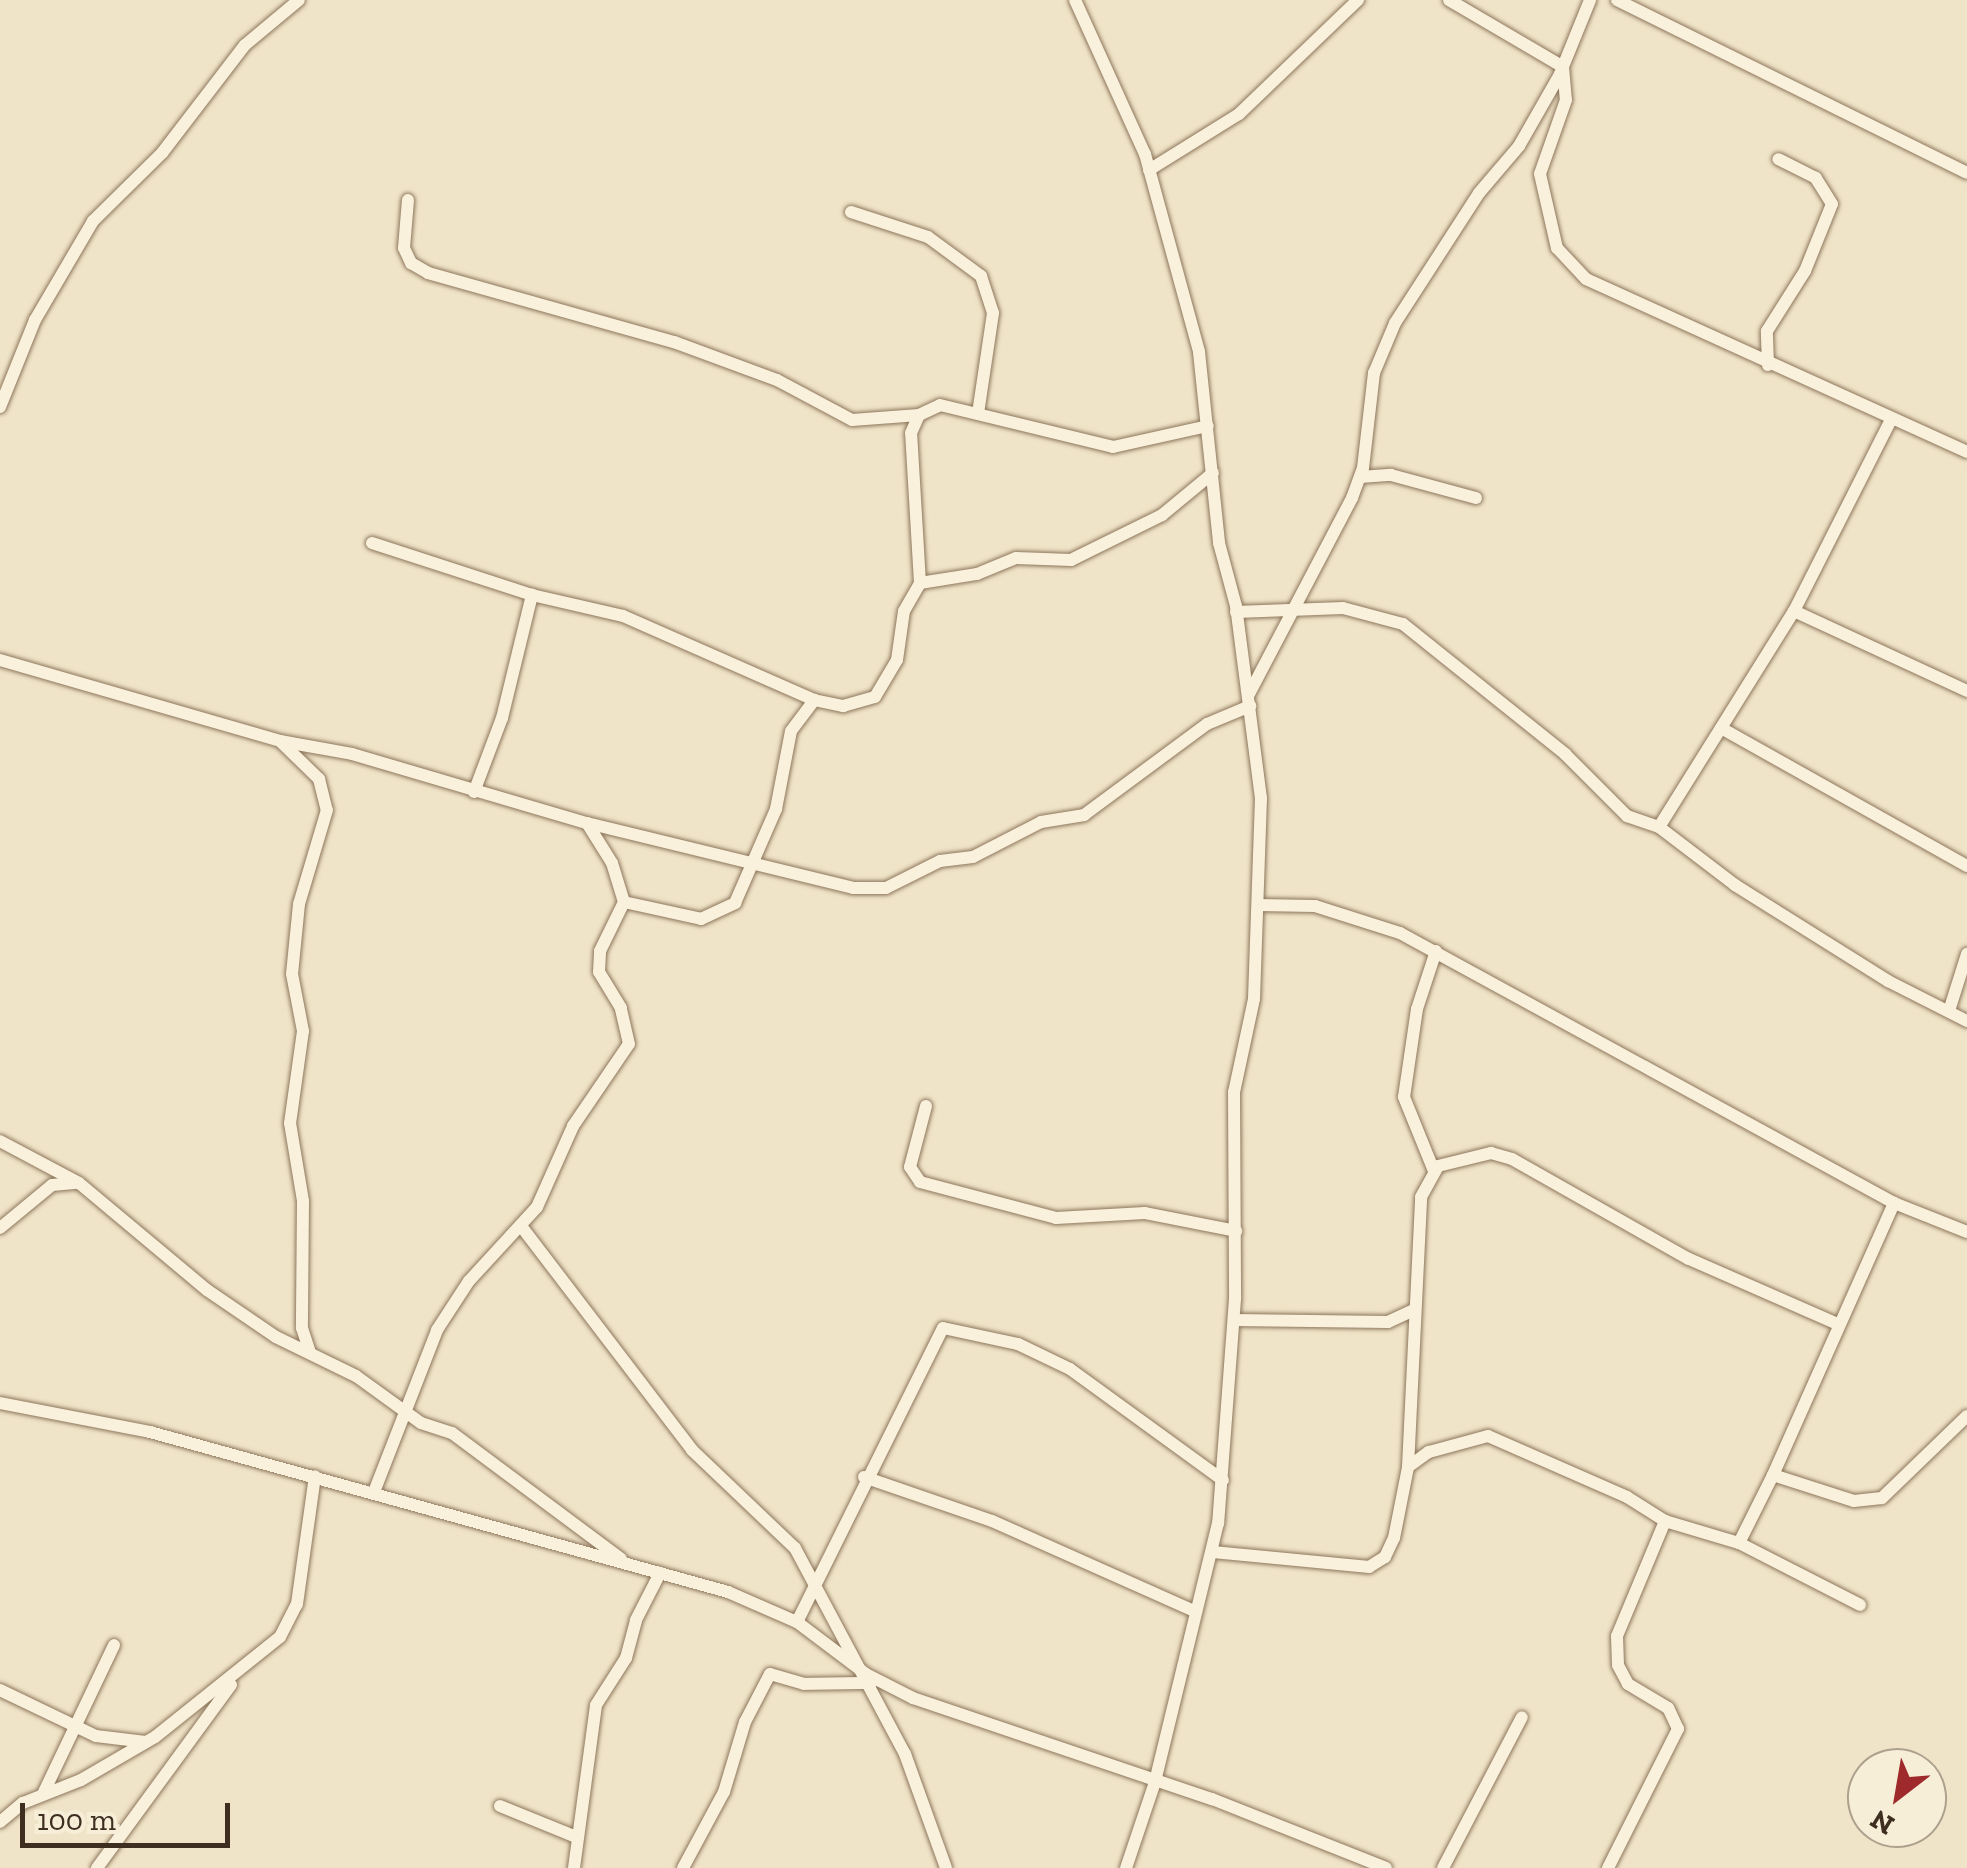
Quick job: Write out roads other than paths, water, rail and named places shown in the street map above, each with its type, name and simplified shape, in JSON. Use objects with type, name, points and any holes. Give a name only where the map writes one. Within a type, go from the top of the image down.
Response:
[{"type":"street","points":[[0,406],[36,320],[94,221],[162,153],[244,45],[298,0]]},
{"type":"street","points":[[1074,0],[1114,77],[1149,170],[1198,352],[1219,544],[1236,612],[1261,798],[1254,999],[1234,1092],[1234,1320],[1223,1480],[1213,1552],[1155,1782],[1126,1868]]},
{"type":"street","points":[[1149,170],[1239,114],[1358,0]]},
{"type":"street","points":[[1449,0],[1563,67]]},
{"type":"street","points":[[0,660],[280,741],[352,754],[474,792],[757,860],[853,888],[886,888],[940,861],[973,857],[1041,822],[1084,815],[1207,724],[1249,701],[1360,476],[1371,386],[1395,322],[1479,193],[1519,146],[1563,67],[1590,0]]},
{"type":"street","points":[[1617,0],[1967,172]]},
{"type":"street","points":[[1563,67],[1566,100],[1540,174],[1557,248],[1586,279],[1890,422],[1967,452]]},
{"type":"street","points":[[1768,365],[1766,332],[1805,271],[1832,204],[1816,178],[1778,159]]},
{"type":"street","points":[[408,200],[404,248],[411,263],[428,273],[674,342],[777,380],[852,420],[919,415],[940,405],[1113,447],[1208,426]]},
{"type":"street","points":[[851,212],[928,237],[981,276],[993,313],[978,413]]},
{"type":"street","points":[[372,543],[532,595],[624,616],[814,700],[843,706],[875,697],[897,660],[904,611],[920,584],[911,434],[919,415]]},
{"type":"street","points":[[1659,827],[1794,611],[1890,422]]},
{"type":"street","points":[[920,584],[977,574],[1016,558],[1072,560],[1162,515],[1212,473]]},
{"type":"street","points":[[1360,476],[1391,475],[1476,498]]},
{"type":"street","points":[[474,792],[502,718],[532,595]]},
{"type":"street","points":[[1236,612],[1343,608],[1403,624],[1565,754],[1626,816],[1659,827],[1735,885],[1888,981],[1967,1022]]},
{"type":"street","points":[[1794,611],[1965,687]]},
{"type":"street","points":[[624,902],[701,919],[734,902],[757,860],[791,731],[814,700]]},
{"type":"street","points":[[1721,728],[1967,866]]},
{"type":"street","points":[[280,741],[319,779],[328,810],[299,904],[292,974],[303,1030],[290,1123],[303,1201],[302,1328],[310,1354]]},
{"type":"street","points":[[374,1492],[456,1298],[521,1226],[573,1126],[629,1044],[621,1008],[598,972],[600,951],[624,902],[612,864],[587,822]]},
{"type":"street","points":[[1258,905],[1315,906],[1364,918],[1436,951],[1894,1203],[1967,1232]]},
{"type":"street","points":[[1434,1171],[1404,1097],[1418,1009],[1436,951]]},
{"type":"street","points":[[1948,1011],[1967,954]]},
{"type":"street","points":[[926,1106],[910,1166],[920,1182],[1056,1218],[1146,1214],[1236,1231]]},
{"type":"street","points":[[0,1141],[79,1183],[207,1290],[405,1412],[452,1433],[627,1564]]},
{"type":"street","points":[[1213,1552],[1369,1568],[1385,1557],[1394,1538],[1408,1467],[1421,1197],[1434,1171],[1491,1153],[1512,1159],[1689,1259],[1838,1324]]},
{"type":"street","points":[[0,1228],[52,1185],[79,1183]]},
{"type":"street","points":[[1739,1543],[1894,1203]]},
{"type":"street","points":[[521,1226],[692,1450],[795,1548],[868,1678],[905,1754],[946,1868]]},
{"type":"street","points":[[1234,1320],[1388,1322],[1414,1310]]},
{"type":"street","points":[[797,1622],[864,1477],[943,1328],[1018,1344],[1070,1369],[1223,1480]]},
{"type":"street","points":[[0,1402],[150,1432],[660,1573],[797,1622],[868,1678],[993,1730],[1155,1782],[1386,1868]]},
{"type":"street","points":[[1773,1475],[1854,1501],[1882,1498],[1967,1416]]},
{"type":"street","points":[[1408,1467],[1429,1452],[1488,1436],[1628,1497],[1666,1521],[1739,1543],[1860,1606]]},
{"type":"street","points":[[0,1822],[42,1794],[149,1742],[280,1637],[296,1604],[315,1476]]},
{"type":"street","points":[[864,1477],[1039,1540],[1196,1612]]},
{"type":"street","points":[[1608,1868],[1678,1729],[1668,1708],[1628,1684],[1618,1665],[1618,1636],[1666,1521]]},
{"type":"street","points":[[574,1868],[574,1836],[596,1705],[626,1658],[636,1620],[660,1573]]},
{"type":"street","points":[[42,1794],[72,1725],[114,1645]]},
{"type":"street","points":[[97,1868],[245,1667]]},
{"type":"street","points":[[684,1868],[724,1792],[745,1722],[770,1674],[804,1684],[868,1678]]},
{"type":"street","points":[[0,1690],[96,1736],[149,1742]]},
{"type":"street","points":[[1443,1868],[1522,1717]]},
{"type":"street","points":[[500,1806],[574,1836]]}]
